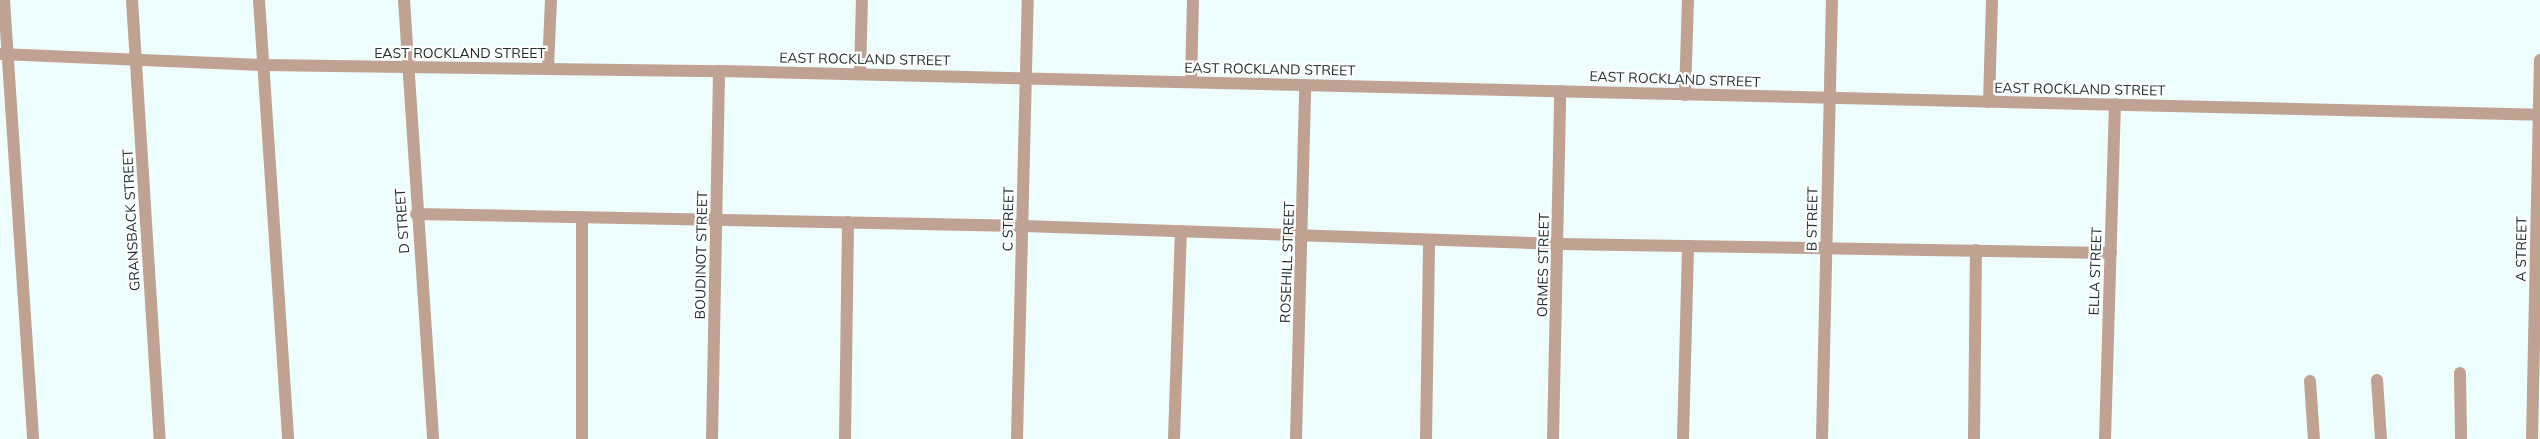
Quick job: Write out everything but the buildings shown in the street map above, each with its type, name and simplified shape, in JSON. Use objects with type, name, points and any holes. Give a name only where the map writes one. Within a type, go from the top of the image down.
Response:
[{"type":"street","points":[[4,0],[4,54],[33,439]]},
{"type":"street","name":"GRANSBACK STREET","points":[[132,0],[160,439]]},
{"type":"street","points":[[259,0],[288,439]]},
{"type":"street","name":"D STREET","points":[[404,0],[416,214],[433,439]]},
{"type":"street","points":[[548,68],[551,0]]},
{"type":"street","points":[[860,74],[862,0]]},
{"type":"street","name":"C STREET","points":[[1017,439],[1028,0]]},
{"type":"street","points":[[1191,82],[1193,0]]},
{"type":"street","points":[[1686,95],[1688,0]]},
{"type":"street","name":"B STREET","points":[[1822,439],[1832,0]]},
{"type":"street","points":[[1989,102],[1992,0]]},
{"type":"street","name":"EAST ROCKLAND STREET","points":[[4,54],[264,65],[860,74],[2539,115]]},
{"type":"street","name":"A STREET","points":[[2532,439],[2540,60]]},
{"type":"street","name":"BOUDINOT STREET","points":[[712,439],[719,71]]},
{"type":"street","name":"ROSEHILL STREET","points":[[1296,439],[1303,236],[1305,85]]},
{"type":"street","name":"ORMES STREET","points":[[1553,439],[1559,244],[1560,91]]},
{"type":"street","name":"ELLA STREET","points":[[2105,439],[2115,104]]},
{"type":"street","points":[[416,214],[1023,226],[1559,244],[2111,253]]},
{"type":"street","points":[[582,217],[582,439]]},
{"type":"street","points":[[845,439],[848,222]]},
{"type":"street","points":[[1174,439],[1181,231]]},
{"type":"street","points":[[1426,439],[1429,240]]},
{"type":"street","points":[[1683,439],[1688,246]]},
{"type":"street","points":[[1974,439],[1976,250]]},
{"type":"street","points":[[2460,373],[2461,439]]},
{"type":"street","points":[[2377,380],[2380,439]]},
{"type":"street","points":[[2310,381],[2314,439]]}]
